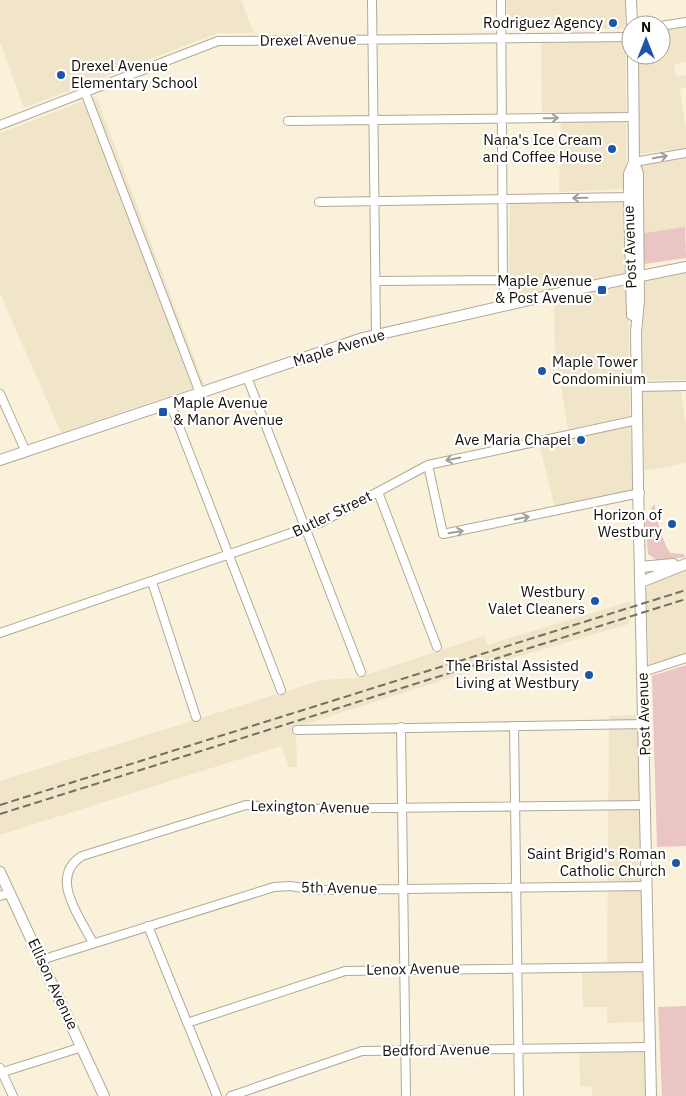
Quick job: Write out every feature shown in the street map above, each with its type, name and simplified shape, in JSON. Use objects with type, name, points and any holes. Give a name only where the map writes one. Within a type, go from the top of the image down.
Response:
[{"type":"main road","points":[[631,0],[632,15]]},
{"type":"main road","name":"Post Avenue","points":[[632,65],[634,162],[638,174],[634,197],[635,276],[632,318],[636,332],[640,493],[651,1096]]},
{"type":"main road","name":"Maple Avenue","points":[[0,460],[376,335],[635,276],[686,267]]},
{"type":"main road","points":[[640,567],[686,563]]},
{"type":"main road","points":[[641,582],[686,563]]},
{"type":"main road","name":"Ellison Avenue","points":[[0,872],[5,894],[42,960],[104,1096]]},
{"type":"street","points":[[372,0],[376,335]]},
{"type":"street","points":[[501,0],[504,199],[503,280],[508,305]]},
{"type":"street","points":[[671,24],[686,22]]},
{"type":"street","name":"Drexel Avenue","points":[[0,124],[218,41],[621,36]]},
{"type":"street","points":[[85,92],[200,393]]},
{"type":"street","points":[[288,121],[633,117]]},
{"type":"street","points":[[634,162],[686,153]]},
{"type":"street","points":[[319,202],[634,197]]},
{"type":"street","points":[[375,281],[503,280]]},
{"type":"street","points":[[247,378],[361,672]]},
{"type":"street","points":[[637,387],[686,386]]},
{"type":"street","points":[[0,394],[26,452]]},
{"type":"street","points":[[170,403],[281,690]]},
{"type":"street","name":"Butler Street","points":[[0,633],[320,523],[428,465],[638,420]]},
{"type":"street","points":[[428,465],[443,534],[640,493]]},
{"type":"street","points":[[378,492],[438,647]]},
{"type":"street","points":[[152,582],[196,717]]},
{"type":"street","points":[[643,672],[686,658]]},
{"type":"street","points":[[298,730],[644,724]]},
{"type":"street","points":[[514,726],[519,1096]]},
{"type":"street","points":[[401,727],[406,1096]]},
{"type":"street","name":"Lexington Avenue","points":[[93,944],[66,887],[65,879],[70,865],[82,856],[246,805],[296,809],[645,804]]},
{"type":"street","name":"5th Avenue","points":[[42,960],[274,887],[290,886],[316,890],[647,886]]},
{"type":"street","points":[[148,926],[217,1096]]},
{"type":"street","name":"Lenox Avenue","points":[[187,1023],[340,972],[404,969],[648,967]]},
{"type":"street","points":[[13,1096],[1,1071],[82,1047]]},
{"type":"street","name":"Bedford Avenue","points":[[231,1096],[362,1051],[649,1047]]},
{"type":"shaded area","name":"Drexel Avenue Elementary School","points":[[0,0],[241,0],[254,33],[218,33],[24,108],[0,42]]},
{"type":"shaded area","points":[[507,0],[625,0],[625,15],[621,15],[621,29],[507,29]]},
{"type":"shaded area","points":[[686,26],[686,62],[674,64],[676,77],[686,75],[686,88],[680,89],[686,130],[686,148],[639,154],[638,65],[671,65],[671,28]]},
{"type":"shaded area","points":[[541,39],[621,39],[621,65],[626,65],[626,189],[559,192],[561,113],[542,112]]},
{"type":"shaded area","points":[[96,96],[204,384],[61,433],[0,293],[0,133]]},
{"type":"shaded area","points":[[686,157],[686,234],[685,227],[644,233],[641,165]]},
{"type":"shaded area","points":[[510,201],[626,201],[628,272],[509,298]]},
{"type":"shaded area","points":[[685,227],[686,258],[644,264],[644,233]]},
{"type":"shaded area","points":[[686,272],[686,380],[643,380],[641,279]]},
{"type":"shaded area","points":[[628,283],[630,416],[568,429],[555,350],[554,298]]},
{"type":"shaded area","points":[[642,391],[681,391],[686,426],[686,463],[644,471]]},
{"type":"shaded area","points":[[630,425],[634,491],[555,508],[539,443]]},
{"type":"shaded area","points":[[655,504],[660,529],[668,550],[671,553],[684,554],[685,557],[658,561],[648,554],[645,519],[653,516],[651,508]]},
{"type":"shaded area","points":[[629,528],[630,538],[614,541],[612,532]]},
{"type":"shaded area","points":[[686,569],[686,653],[649,664],[646,591],[650,583]]},
{"type":"shaded area","points":[[631,601],[629,624],[497,663],[296,727],[297,767],[289,767],[281,746],[0,835],[0,781],[322,680],[356,678],[484,636],[487,645]]},
{"type":"shaded area","points":[[686,665],[686,846],[657,847],[652,676]]},
{"type":"shaded area","points":[[645,715],[649,1022],[607,1023],[607,1007],[583,1007],[582,966],[607,965],[609,716]]},
{"type":"shaded area","points":[[686,1006],[686,1096],[662,1096],[658,1007]]},
{"type":"shaded area","points":[[579,1048],[651,1048],[652,1096],[592,1096],[592,1087],[580,1086]]},
{"type":"railway","points":[[0,805],[686,590]]},
{"type":"railway","points":[[0,814],[686,599]]},
{"type":"place","name":"Rodriguez Agency","points":[[613,23]]},
{"type":"place","name":"Drexel Avenue Elementary School","points":[[61,75]]},
{"type":"place","name":"Nana's Ice Cream and Coffee House","points":[[612,149]]},
{"type":"place","name":"Maple Avenue & Post Avenue","points":[[602,290]]},
{"type":"place","name":"Maple Tower Condominium","points":[[542,371]]},
{"type":"place","name":"Maple Avenue & Manor Avenue","points":[[163,412]]},
{"type":"place","name":"Ave Maria Chapel","points":[[581,440]]},
{"type":"place","name":"Horizon of Westbury","points":[[672,524]]},
{"type":"place","name":"Westbury Valet Cleaners","points":[[595,601]]},
{"type":"place","name":"The Bristal Assisted Living at Westbury","points":[[589,675]]},
{"type":"place","name":"Saint Brigid's Roman Catholic Church","points":[[676,863]]}]
